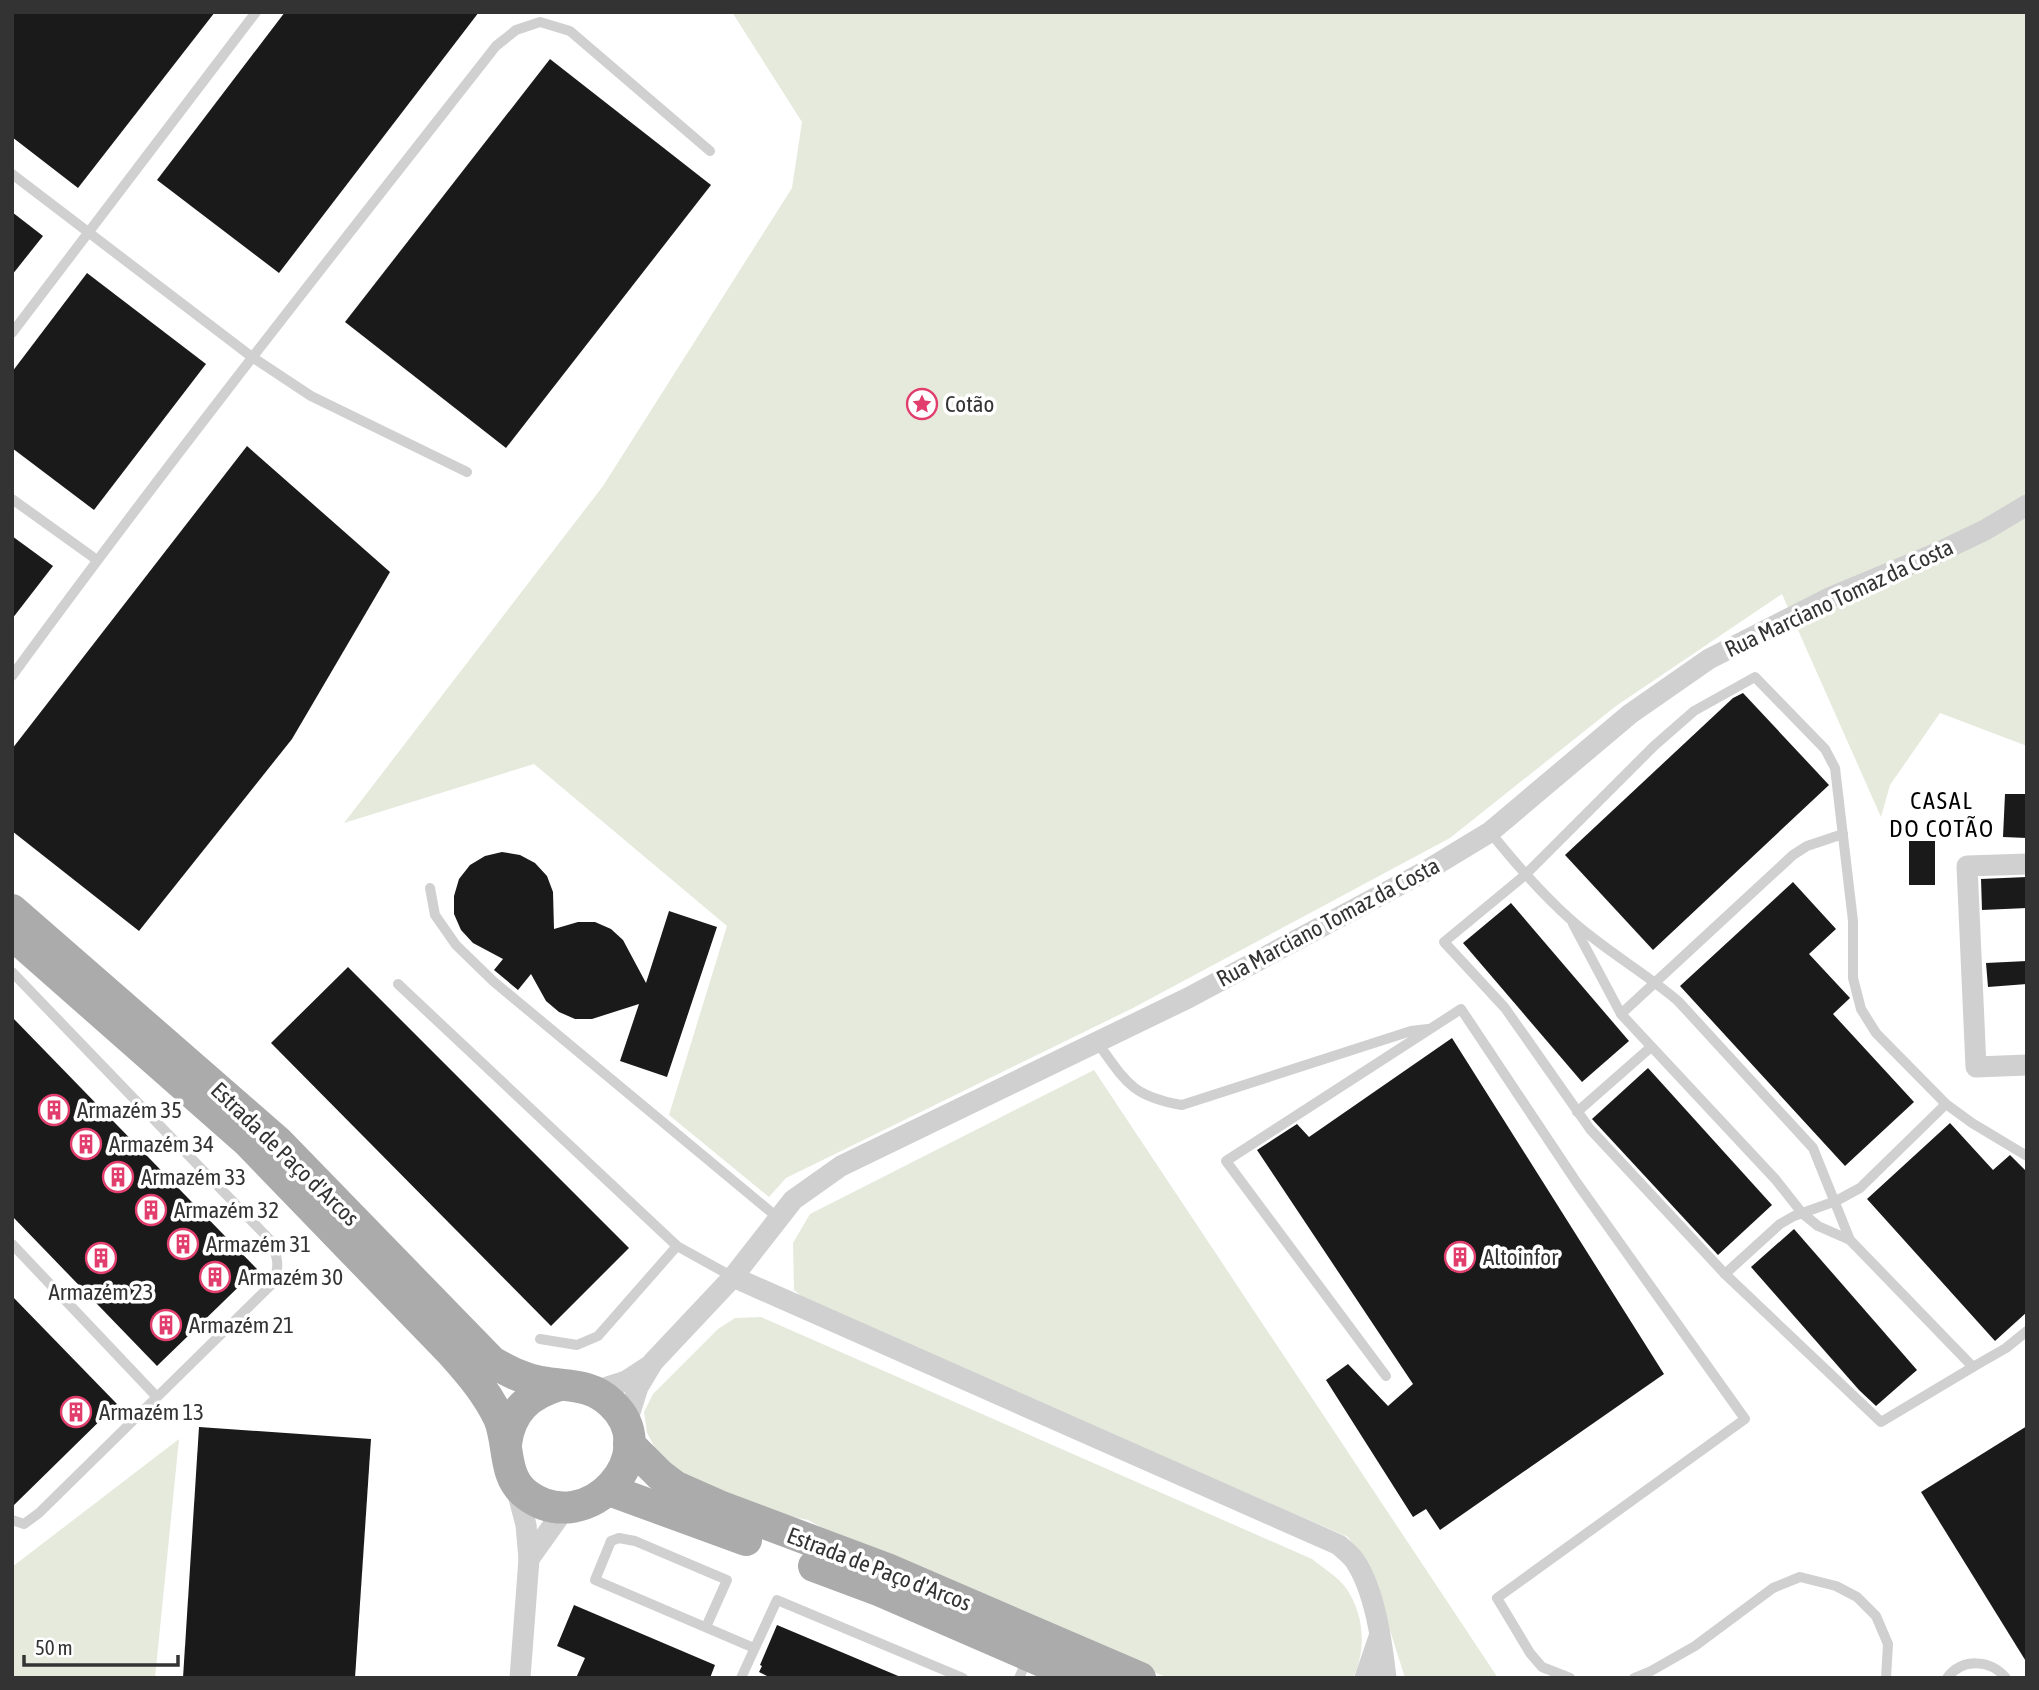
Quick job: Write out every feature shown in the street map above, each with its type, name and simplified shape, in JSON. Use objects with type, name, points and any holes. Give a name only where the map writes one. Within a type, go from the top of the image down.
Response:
[{"type":"main road","name":"Estrada de Paço d'Arcos","points":[[12,910],[277,1141],[492,1362],[523,1377],[595,1391],[610,1402],[627,1434],[660,1475],[677,1487],[708,1502],[887,1569],[1140,1678]]},
{"type":"main road","name":"Estrada de Paço d'Arcos","points":[[12,934],[247,1141],[476,1380],[499,1419],[515,1483]]},
{"type":"main road","points":[[506,1444],[507,1429],[522,1405],[535,1394],[560,1385]]},
{"type":"main road","points":[[515,1483],[527,1495],[542,1503],[566,1507],[596,1500],[620,1477],[627,1459],[627,1434]]},
{"type":"main road","name":"Estrada de Paço d'Arcos","points":[[609,1490],[881,1591],[1024,1666],[1081,1678]]},
{"type":"street","name":"Rua Marciano Tomaz da Costa","points":[[595,1391],[626,1381],[653,1362],[733,1276],[793,1200],[841,1166],[1290,945],[1424,872],[1490,832],[1630,714],[1709,659],[1829,598],[1985,530],[2027,505]]},
{"type":"street","points":[[2027,864],[1967,866],[1976,1067],[2027,1065]]},
{"type":"street","points":[[733,1276],[1339,1545],[1354,1560],[1365,1582],[1381,1632],[1386,1678]]},
{"type":"street","name":"Rua Marciano Tomaz da Costa","points":[[627,1434],[638,1387],[653,1362]]},
{"type":"street","points":[[515,1483],[527,1525],[529,1559],[520,1678]]},
{"type":"street","points":[[529,1559],[566,1507]]},
{"type":"street","points":[[1365,1678],[1381,1632]]},
{"type":"lane","points":[[12,333],[256,12]]},
{"type":"lane","points":[[12,676],[252,357],[496,46],[516,30],[540,22],[570,31],[710,151]]},
{"type":"lane","points":[[12,174],[252,357],[311,396],[467,472]]},
{"type":"lane","points":[[12,499],[97,560]]},
{"type":"lane","points":[[2027,1156],[1946,1104],[1876,1033],[1861,1009],[1853,978],[1853,921],[1835,768],[1825,749],[1755,677],[1694,711],[1654,746],[1525,875],[1444,942],[1504,1008],[1577,1112],[1725,1275],[1881,1422],[2006,1348],[2027,1331]]},
{"type":"lane","points":[[1490,832],[1525,875],[1572,921],[1678,1001],[1813,1148],[1850,1240]]},
{"type":"lane","points":[[1621,1014],[1793,855],[1807,846],[1843,834]]},
{"type":"lane","points":[[430,888],[435,915],[456,945],[493,981],[777,1217]]},
{"type":"lane","points":[[1572,921],[1621,1014],[1776,1180],[1802,1213],[1818,1226],[1850,1240],[1973,1367]]},
{"type":"lane","points":[[12,972],[270,1240],[279,1263],[277,1275],[271,1285],[39,1513],[23,1524],[12,1520]]},
{"type":"lane","points":[[398,984],[677,1245],[733,1276]]},
{"type":"lane","points":[[1386,1376],[1226,1161],[1461,1009],[1585,1194],[1745,1419],[1497,1598],[1530,1653],[1542,1667],[1570,1678]]},
{"type":"lane","points":[[1097,1042],[1121,1075],[1141,1094],[1158,1101],[1182,1105],[1411,1031],[1433,1029]]},
{"type":"lane","points":[[1577,1112],[1651,1047]]},
{"type":"lane","points":[[1725,1275],[1780,1224],[1860,1188],[1946,1104]]},
{"type":"lane","points":[[12,1244],[156,1396]]},
{"type":"lane","points":[[540,1339],[577,1345],[598,1336],[677,1245]]},
{"type":"lane","points":[[706,1627],[727,1580],[635,1541],[619,1538],[611,1541],[595,1580],[706,1627],[754,1647]]},
{"type":"lane","points":[[1634,1678],[1695,1646],[1773,1587],[1800,1577],[1836,1586],[1857,1597],[1876,1616],[1888,1644],[1886,1678]]},
{"type":"lane","points":[[741,1678],[777,1600],[962,1678]]},
{"type":"lane","points":[[1947,1678],[1954,1668],[1967,1663],[1984,1664],[2001,1672],[2006,1678]]},
{"type":"shaded area","points":[[732,12],[2027,12],[2027,746],[1940,713],[1890,785],[1881,817],[1782,594],[1616,706],[1450,838],[1133,1008],[786,1178],[769,1197],[669,1115],[727,926],[534,764],[344,823],[603,486],[792,188],[802,122]]},
{"type":"shaded area","points":[[1094,1070],[1498,1678],[1405,1678],[1372,1573],[1348,1537],[812,1305],[794,1290],[793,1243],[810,1214]]},
{"type":"shaded area","points":[[761,1317],[1312,1559],[1343,1584],[1357,1609],[1362,1644],[1353,1678],[1168,1678],[850,1543],[808,1520],[768,1512],[678,1475],[659,1455],[647,1433],[644,1412],[653,1394],[718,1329],[735,1318]]},
{"type":"shaded area","points":[[179,1439],[155,1678],[12,1678],[12,1567]]},
{"type":"building","points":[[12,12],[215,12],[78,188],[12,137]]},
{"type":"building","points":[[285,12],[479,12],[279,273],[157,180]]},
{"type":"building","points":[[550,59],[711,185],[506,448],[345,322]]},
{"type":"building","points":[[12,212],[43,236],[12,275]]},
{"type":"building","points":[[87,273],[206,364],[94,510],[12,448],[12,372]]},
{"type":"building","points":[[247,446],[390,572],[292,739],[139,931],[12,831],[12,749]]},
{"type":"building","points":[[12,536],[53,566],[12,619]]},
{"type":"building","points":[[1743,693],[1829,785],[1653,950],[1565,855],[1733,698]]},
{"type":"building","points":[[2005,794],[2027,794],[2027,838],[2003,837]]},
{"type":"building","points":[[1909,841],[1935,841],[1935,885],[1909,885]]},
{"type":"building","points":[[502,852],[520,855],[535,863],[547,876],[553,892],[554,929],[578,922],[595,922],[611,929],[623,940],[646,983],[669,911],[717,927],[667,1077],[620,1061],[639,1004],[592,1019],[575,1019],[559,1012],[546,1001],[531,974],[518,990],[494,970],[503,959],[473,943],[461,930],[454,914],[454,896],[459,879],[470,865],[485,856]]},
{"type":"building","points":[[2027,877],[2027,908],[1982,910],[1981,879]]},
{"type":"building","points":[[1793,882],[1836,929],[1809,954],[1850,998],[1833,1014],[1914,1102],[1845,1166],[1680,986]]},
{"type":"building","points":[[1511,903],[1629,1041],[1582,1082],[1463,943]]},
{"type":"building","points":[[2027,961],[2027,984],[1988,987],[1986,963]]},
{"type":"building","points":[[348,967],[629,1248],[551,1326],[271,1043]]},
{"type":"building","points":[[12,1017],[257,1269],[157,1366],[12,1216]]},
{"type":"building","name":"Altoinfor","points":[[1452,1038],[1664,1374],[1440,1530],[1426,1509],[1413,1517],[1326,1380],[1348,1364],[1388,1406],[1413,1384],[1257,1150],[1297,1124],[1309,1137]]},
{"type":"building","points":[[1648,1068],[1772,1205],[1718,1255],[1592,1119]]},
{"type":"building","points":[[1950,1123],[1993,1170],[2010,1155],[2027,1172],[2027,1312],[1995,1341],[1867,1199]]},
{"type":"building","points":[[1794,1229],[1917,1370],[1876,1406],[1751,1267]]},
{"type":"building","points":[[12,1296],[117,1404],[12,1507]]},
{"type":"building","points":[[2027,1426],[2027,1663],[1921,1492]]},
{"type":"building","points":[[199,1427],[371,1439],[355,1678],[183,1678]]},
{"type":"building","points":[[574,1605],[715,1665],[710,1678],[576,1678],[585,1658],[557,1646]]},
{"type":"building","points":[[777,1625],[903,1678],[771,1678],[759,1672]]},
{"type":"place","name":"Cotão","points":[[922,404]]},
{"type":"place","name":"Armazém 35","points":[[54,1110]]},
{"type":"place","name":"Armazém 34","points":[[86,1144]]},
{"type":"place","name":"Armazém 33","points":[[118,1177]]},
{"type":"place","name":"Armazém 32","points":[[151,1210]]},
{"type":"place","name":"Armazém 31","points":[[183,1244]]},
{"type":"place","name":"Altoinfor","points":[[1460,1257]]},
{"type":"place","name":"Armazém 23","points":[[101,1258]]},
{"type":"place","name":"Armazém 30","points":[[215,1277]]},
{"type":"place","name":"Armazém 21","points":[[166,1325]]},
{"type":"place","name":"Armazém 13","points":[[76,1412]]},
{"type":"district","name":"CASAL DO COTÃO","points":[[1942,814]]}]
